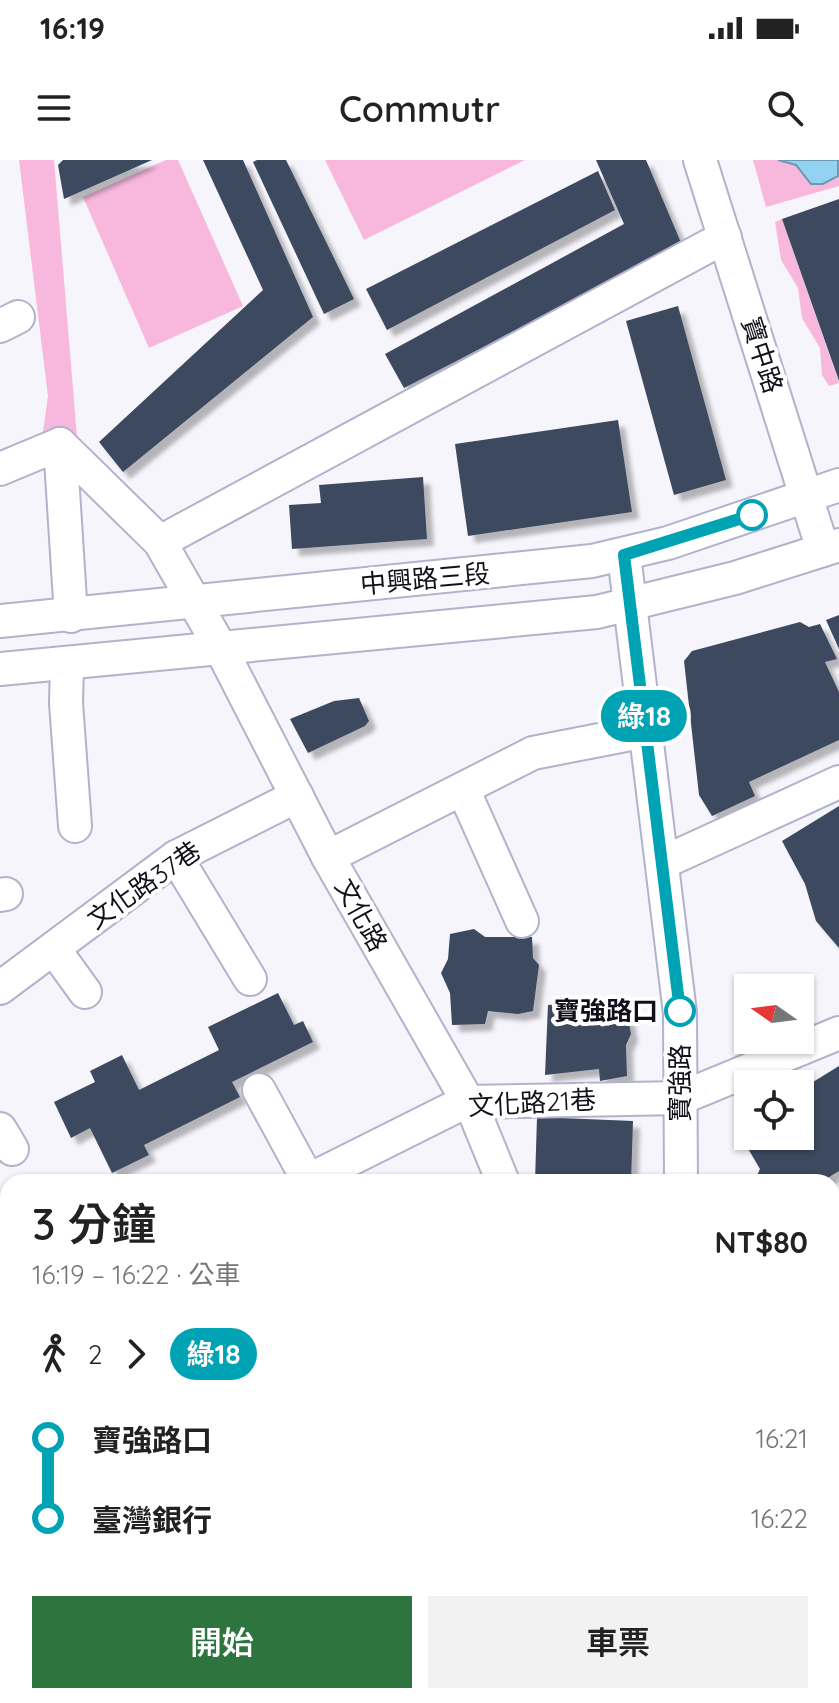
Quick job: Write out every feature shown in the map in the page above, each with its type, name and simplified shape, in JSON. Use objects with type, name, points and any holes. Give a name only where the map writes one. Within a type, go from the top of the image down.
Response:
[{"type":"street","name":"寶中路","points":[[700,160],[807,496],[831,548]]},
{"type":"street","points":[[160,542],[725,237]]},
{"type":"street","points":[[0,469],[60,444],[71,616]]},
{"type":"street","name":"文化路","points":[[60,444],[160,542],[220,647],[328,857],[465,1102],[476,1116],[500,1174]]},
{"type":"street","name":"中興路三段","points":[[0,621],[532,569],[624,555],[839,485]]},
{"type":"street","name":"中興路三段","points":[[0,669],[632,605],[831,548]]},
{"type":"street","name":"寶強路","points":[[624,555],[680,1013],[681,1174]]},
{"type":"street","points":[[67,663],[66,703],[75,826]]},
{"type":"street","points":[[328,857],[533,753],[646,731]]},
{"type":"street","points":[[662,863],[839,782]]},
{"type":"street","points":[[463,789],[522,921]]},
{"type":"street","name":"文化路37巷","points":[[0,988],[176,857],[297,796]]},
{"type":"street","points":[[176,857],[250,979]]},
{"type":"street","points":[[54,949],[85,992]]},
{"type":"street","points":[[681,1098],[839,1033]]},
{"type":"street","points":[[259,1090],[303,1174]]},
{"type":"street","name":"文化路21巷","points":[[321,1174],[465,1102],[681,1098]]},
{"type":"shaded area","points":[[19,160],[54,160],[77,437],[42,439],[48,396]]},
{"type":"shaded area","points":[[166,160],[178,160],[243,306],[149,348],[83,197]]},
{"type":"shaded area","points":[[325,160],[525,160],[364,240]]},
{"type":"shaded area","points":[[753,160],[839,160],[839,186],[766,207]]},
{"type":"shaded area","points":[[782,219],[839,383],[829,386],[822,375],[820,348],[802,318],[798,288],[781,260],[775,222]]},
{"type":"water","points":[[778,160],[838,160],[838,176],[823,184],[811,184],[796,165]]},
{"type":"building","points":[[63,160],[152,160],[64,199],[58,165]]},
{"type":"building","points":[[203,160],[243,160],[313,317],[123,472],[99,442],[263,290]]},
{"type":"building","points":[[286,160],[354,299],[324,314],[253,162]]},
{"type":"building","points":[[596,160],[646,160],[682,245],[404,388],[385,354],[624,224]]},
{"type":"building","points":[[598,171],[615,210],[387,330],[366,289]]},
{"type":"building","points":[[839,199],[839,381],[782,219]]},
{"type":"building","points":[[678,306],[726,480],[674,495],[626,321]]},
{"type":"building","points":[[618,420],[632,512],[468,536],[455,444]]},
{"type":"building","points":[[423,477],[427,539],[292,549],[289,505],[321,503],[319,485]]},
{"type":"building","points":[[839,615],[839,649],[826,620]]},
{"type":"building","points":[[800,622],[809,627],[820,624],[837,659],[825,662],[839,692],[839,740],[749,782],[755,796],[712,816],[699,795],[684,661],[692,651]]},
{"type":"building","points":[[359,698],[369,721],[365,726],[308,753],[290,719],[334,701]]},
{"type":"building","points":[[839,806],[839,948],[816,921],[805,884],[782,841]]},
{"type":"building","points":[[474,929],[485,937],[532,937],[533,958],[539,965],[533,1011],[518,1014],[488,1011],[485,1024],[452,1025],[450,993],[441,973],[448,959],[450,934]]},
{"type":"building","points":[[278,993],[294,1025],[303,1021],[313,1042],[232,1082],[240,1097],[144,1145],[149,1155],[112,1173],[90,1128],[71,1138],[54,1102],[95,1082],[90,1071],[122,1055],[139,1090],[219,1050],[208,1027]]},
{"type":"building","points":[[624,997],[631,1034],[626,1045],[627,1076],[600,1081],[599,1069],[545,1075],[548,1005]]},
{"type":"building","points":[[839,1066],[839,1171],[834,1174],[758,1174],[760,1169],[749,1150],[814,1150],[814,1081]]},
{"type":"building","points":[[537,1117],[633,1121],[631,1174],[535,1174]]},
{"type":"bus line","name":"綠18","points":[[680,1011],[624,555],[752,515]]},
{"type":"place","name":"寶強路口","points":[[680,1011]]}]
